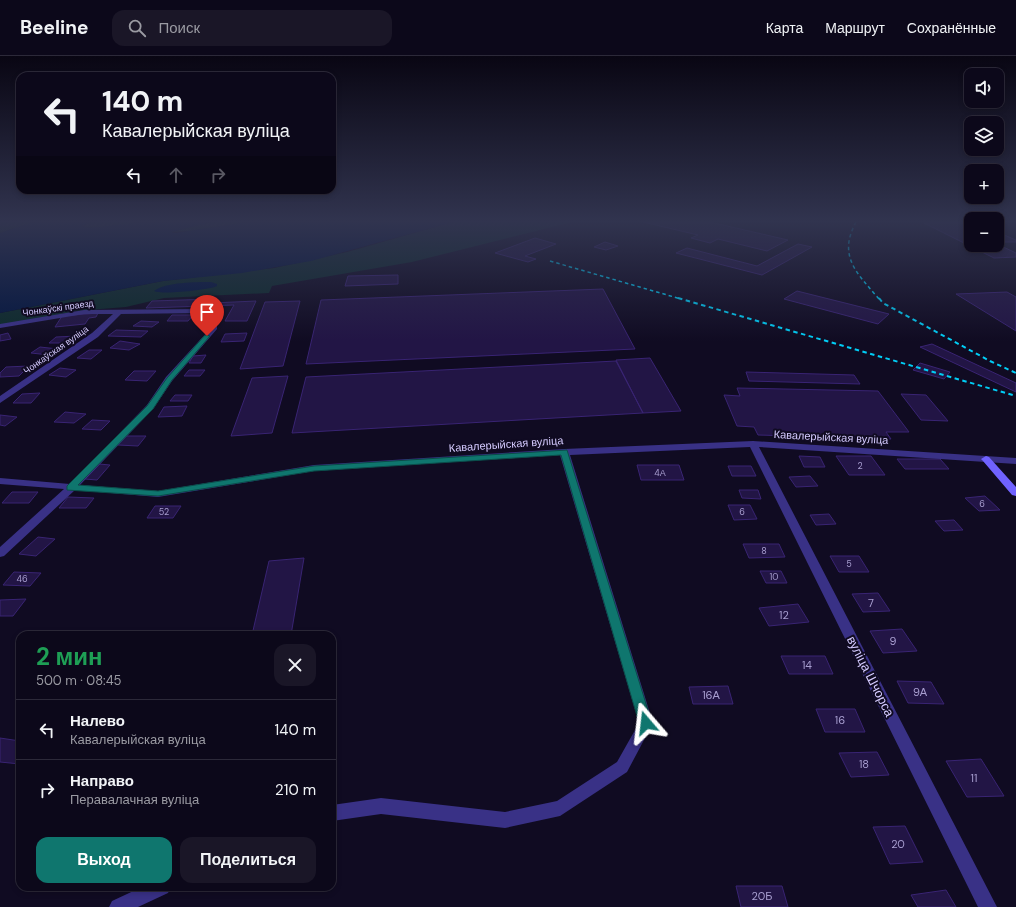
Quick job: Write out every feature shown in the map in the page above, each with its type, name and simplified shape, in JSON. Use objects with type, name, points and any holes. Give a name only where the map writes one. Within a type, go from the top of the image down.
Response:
[{"type":"street","name":"Чонкаўскі праезд","points":[[0,326],[84,312],[202,311],[215,315],[215,328],[169,379],[150,407],[71,488]]},
{"type":"street","name":"Чонкаўская вуліца","points":[[0,400],[95,335],[119,312]]},
{"type":"street","name":"Кавалерыйская вуліца","points":[[0,481],[158,494],[314,468],[564,452],[753,444],[1016,461]]},
{"type":"street","name":"вуліца Шчорса","points":[[753,444],[988,907]]},
{"type":"street","points":[[336,812],[381,806],[505,820],[560,808],[622,767],[646,723],[564,452]]},
{"type":"street","points":[[986,459],[1016,493]]},
{"type":"street","points":[[0,553],[71,488]]},
{"type":"street","points":[[118,907],[153,891]]},
{"type":"green space","points":[[303,262],[413,262],[272,286],[269,293],[164,298],[126,307],[76,311],[0,326],[0,313],[163,281],[274,268]]},
{"type":"water","points":[[0,262],[307,262],[242,273],[163,281],[0,313]]},
{"type":"water","points":[[211,282],[217,284],[217,286],[186,292],[154,291],[173,284]]},
{"type":"building","points":[[710,262],[740,262],[757,266],[765,262],[786,262],[762,275]]},
{"type":"building","points":[[398,275],[398,284],[345,286],[348,276]]},
{"type":"building","points":[[603,289],[635,349],[306,364],[321,300]]},
{"type":"building","points":[[797,291],[889,314],[878,324],[784,299]]},
{"type":"building","points":[[1007,292],[1016,297],[1016,331],[956,294]]},
{"type":"building","points":[[214,299],[212,303],[256,301],[247,321],[225,321],[234,305],[146,308],[152,301]]},
{"type":"building","points":[[300,301],[283,366],[240,369],[265,302]]},
{"type":"building","points":[[98,313],[96,317],[89,318],[85,324],[55,327],[62,316]]},
{"type":"building","points":[[172,315],[193,315],[188,321],[167,321]]},
{"type":"building","points":[[141,321],[159,322],[152,327],[133,326]]},
{"type":"building","points":[[116,330],[148,331],[141,337],[108,336]]},
{"type":"building","points":[[8,333],[11,339],[0,341],[0,335]]},
{"type":"building","points":[[247,333],[244,341],[221,342],[225,334]]},
{"type":"building","points":[[77,336],[70,343],[49,343],[56,337]]},
{"type":"building","points":[[120,341],[140,344],[129,350],[110,348]]},
{"type":"building","points":[[932,344],[1016,383],[1016,392],[920,347]]},
{"type":"building","points":[[40,347],[58,349],[49,355],[31,353]]},
{"type":"building","points":[[89,350],[102,350],[91,359],[77,358]]},
{"type":"building","points":[[206,355],[201,363],[189,363],[193,356]]},
{"type":"building","points":[[650,358],[681,411],[643,413],[616,360]]},
{"type":"building","points":[[616,361],[643,413],[292,433],[306,377]]},
{"type":"building","points":[[920,363],[950,372],[944,379],[913,370]]},
{"type":"building","points":[[29,366],[19,376],[0,377],[0,373],[6,367]]},
{"type":"building","points":[[60,368],[76,370],[66,377],[49,375]]},
{"type":"building","points":[[189,370],[205,370],[200,376],[184,376]]},
{"type":"building","points":[[134,371],[156,371],[147,381],[125,380]]},
{"type":"building","points":[[746,372],[854,375],[860,384],[749,381]]},
{"type":"building","points":[[288,376],[272,433],[231,436],[252,378]]},
{"type":"building","points":[[737,388],[878,391],[909,432],[886,432],[891,439],[758,435],[754,427],[737,426],[724,395],[740,396]]},
{"type":"building","points":[[40,393],[31,403],[13,403],[22,394]]},
{"type":"building","points":[[901,394],[926,395],[948,421],[921,420]]},
{"type":"building","points":[[175,395],[192,395],[188,401],[170,401]]},
{"type":"building","points":[[187,406],[182,416],[158,417],[164,407]]},
{"type":"building","points":[[65,412],[86,414],[74,423],[54,422]]},
{"type":"building","points":[[0,415],[17,417],[5,426],[0,425]]},
{"type":"building","points":[[92,420],[110,421],[101,430],[82,429]]},
{"type":"building","points":[[126,436],[146,436],[138,446],[118,445]]},
{"type":"building","points":[[799,456],[820,457],[825,467],[804,467]]},
{"type":"building","points":[[836,456],[871,456],[885,475],[849,475]]},
{"type":"building","points":[[897,459],[940,459],[949,469],[905,469]]},
{"type":"building","points":[[99,464],[110,465],[97,480],[85,479]]},
{"type":"building","points":[[637,465],[679,465],[684,480],[641,480]]},
{"type":"building","points":[[728,466],[751,466],[756,476],[732,476]]},
{"type":"building","points":[[810,476],[818,486],[796,487],[789,477]]},
{"type":"building","points":[[739,490],[758,490],[761,499],[742,498]]},
{"type":"building","points":[[12,492],[38,492],[29,503],[2,503]]},
{"type":"building","points":[[985,496],[1000,510],[979,511],[965,498]]},
{"type":"building","points":[[68,497],[94,498],[86,508],[59,508]]},
{"type":"building","points":[[728,505],[750,505],[757,519],[734,520]]},
{"type":"building","points":[[155,506],[181,506],[173,518],[147,518]]},
{"type":"building","points":[[829,514],[836,524],[816,525],[810,515]]},
{"type":"building","points":[[954,520],[963,530],[944,531],[935,521]]},
{"type":"building","points":[[38,537],[55,539],[36,556],[19,554]]},
{"type":"building","points":[[743,544],[779,544],[785,557],[749,558]]},
{"type":"building","points":[[830,556],[859,556],[869,572],[839,572]]},
{"type":"building","points":[[304,558],[292,631],[253,631],[269,561]]},
{"type":"building","points":[[760,571],[781,571],[787,583],[766,583]]},
{"type":"building","points":[[14,572],[41,573],[30,586],[3,585]]},
{"type":"building","points":[[878,593],[890,611],[863,612],[852,594]]},
{"type":"building","points":[[26,599],[13,616],[0,616],[0,600]]},
{"type":"building","points":[[798,604],[809,622],[769,626],[759,608]]},
{"type":"building","points":[[902,629],[917,651],[883,653],[870,631]]},
{"type":"building","points":[[781,656],[825,656],[833,674],[789,674]]},
{"type":"building","points":[[897,681],[931,682],[944,704],[908,703]]},
{"type":"building","points":[[728,686],[733,704],[693,704],[689,687]]},
{"type":"building","points":[[816,709],[855,709],[865,732],[825,732]]},
{"type":"building","points":[[0,738],[16,740],[16,764],[0,762]]},
{"type":"building","points":[[877,752],[889,775],[851,777],[839,753]]},
{"type":"building","points":[[981,759],[1004,796],[967,797],[946,761]]},
{"type":"building","points":[[905,826],[923,862],[890,864],[873,827]]},
{"type":"building","points":[[736,886],[782,886],[788,907],[741,907]]},
{"type":"building","points":[[946,890],[956,907],[918,907],[911,895]]},
{"type":"railway","points":[[552,262],[681,299]]},
{"type":"railway","points":[[851,262],[857,273],[879,299]]},
{"type":"railway","points":[[678,298],[1016,396]]},
{"type":"railway","points":[[879,298],[883,303],[990,361],[1016,373]]},
{"type":"route","points":[[207,336],[169,379],[150,407],[71,488],[158,494],[314,468],[564,452],[646,723]]}]
